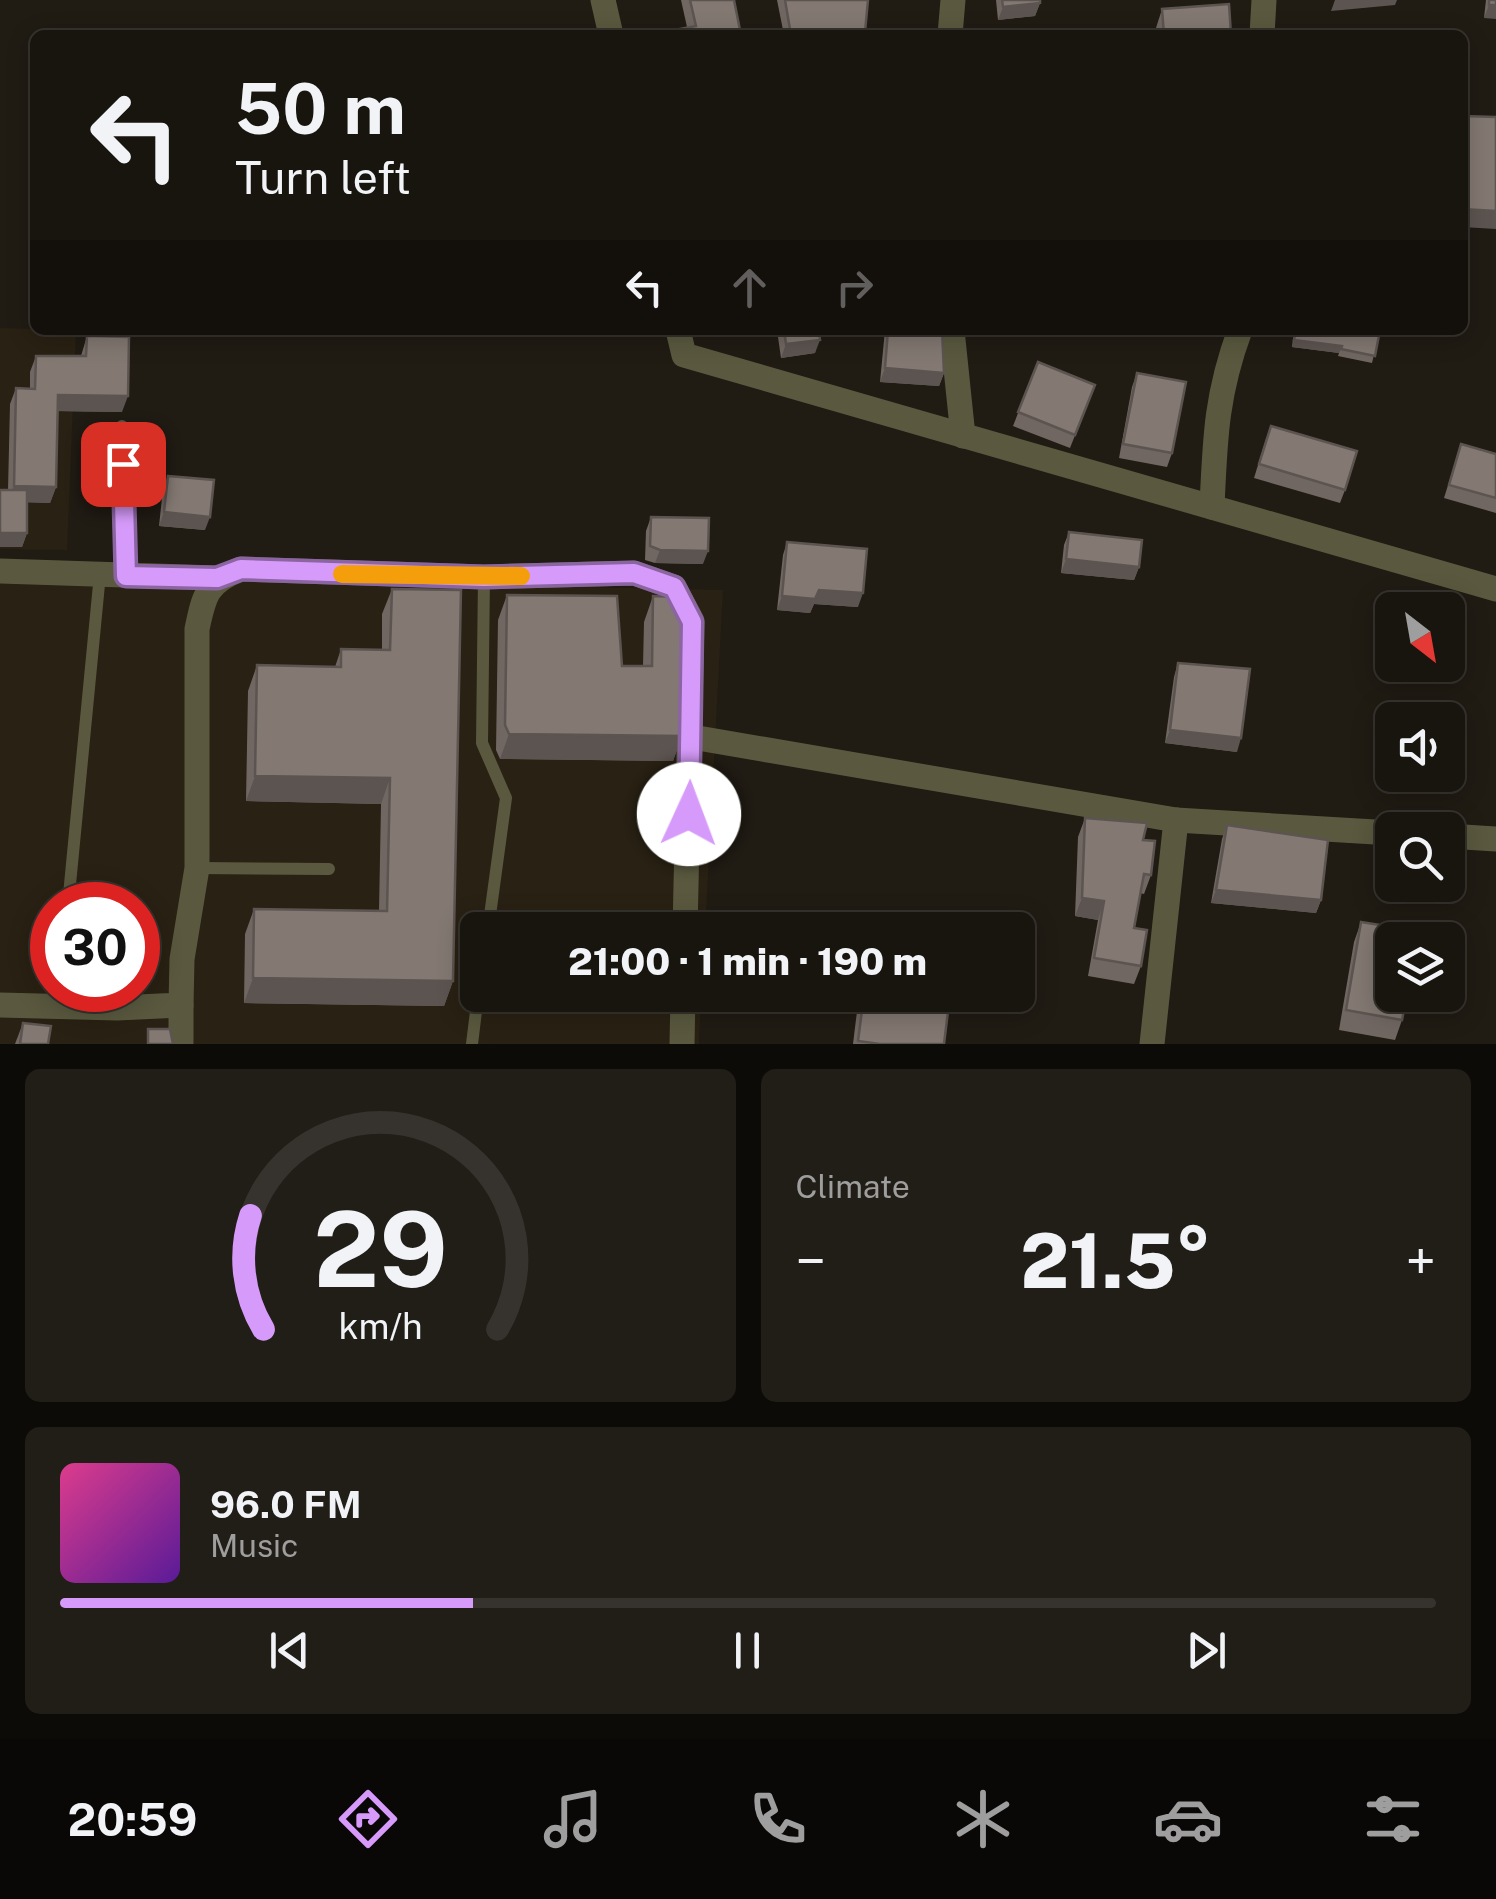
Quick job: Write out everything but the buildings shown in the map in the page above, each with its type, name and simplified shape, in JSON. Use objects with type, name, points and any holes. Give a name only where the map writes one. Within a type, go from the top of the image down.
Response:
[{"type":"street","points":[[603,0],[610,30]]},
{"type":"street","points":[[951,30],[954,0]]},
{"type":"street","points":[[1262,30],[1264,0]]},
{"type":"street","points":[[679,335],[684,356],[1496,588]]},
{"type":"street","points":[[953,335],[964,436]]},
{"type":"street","points":[[1212,507],[1215,420],[1226,367],[1238,335]]},
{"type":"street","points":[[0,571],[217,578],[241,569],[484,577],[634,573],[674,587],[692,622],[686,912]]},
{"type":"street","points":[[181,1044],[182,960],[197,868],[197,629],[202,601],[217,578]]},
{"type":"street","points":[[692,737],[1176,820],[1375,832]]},
{"type":"street","points":[[1152,1044],[1176,820]]},
{"type":"street","points":[[1465,837],[1496,840]]},
{"type":"street","points":[[0,1005],[181,1005]]},
{"type":"street","points":[[682,1044],[683,1012]]},
{"type":"lane","points":[[71,882],[113,575],[122,426]]},
{"type":"lane","points":[[484,577],[482,743],[506,798],[490,912]]},
{"type":"lane","points":[[197,868],[329,868]]},
{"type":"lane","points":[[472,1044],[476,1012]]},
{"type":"shaded area","points":[[0,328],[30,329],[30,335],[76,335],[67,550],[0,549]]},
{"type":"shaded area","points":[[158,578],[723,590],[706,912],[460,912],[460,1012],[700,1012],[699,1044],[0,1044],[0,580]]},
{"type":"slow traffic","points":[[342,574],[521,576]]},
{"type":"route","points":[[123,464],[126,576],[217,578],[241,569],[484,577],[634,573],[674,587],[692,622],[689,814]]}]
